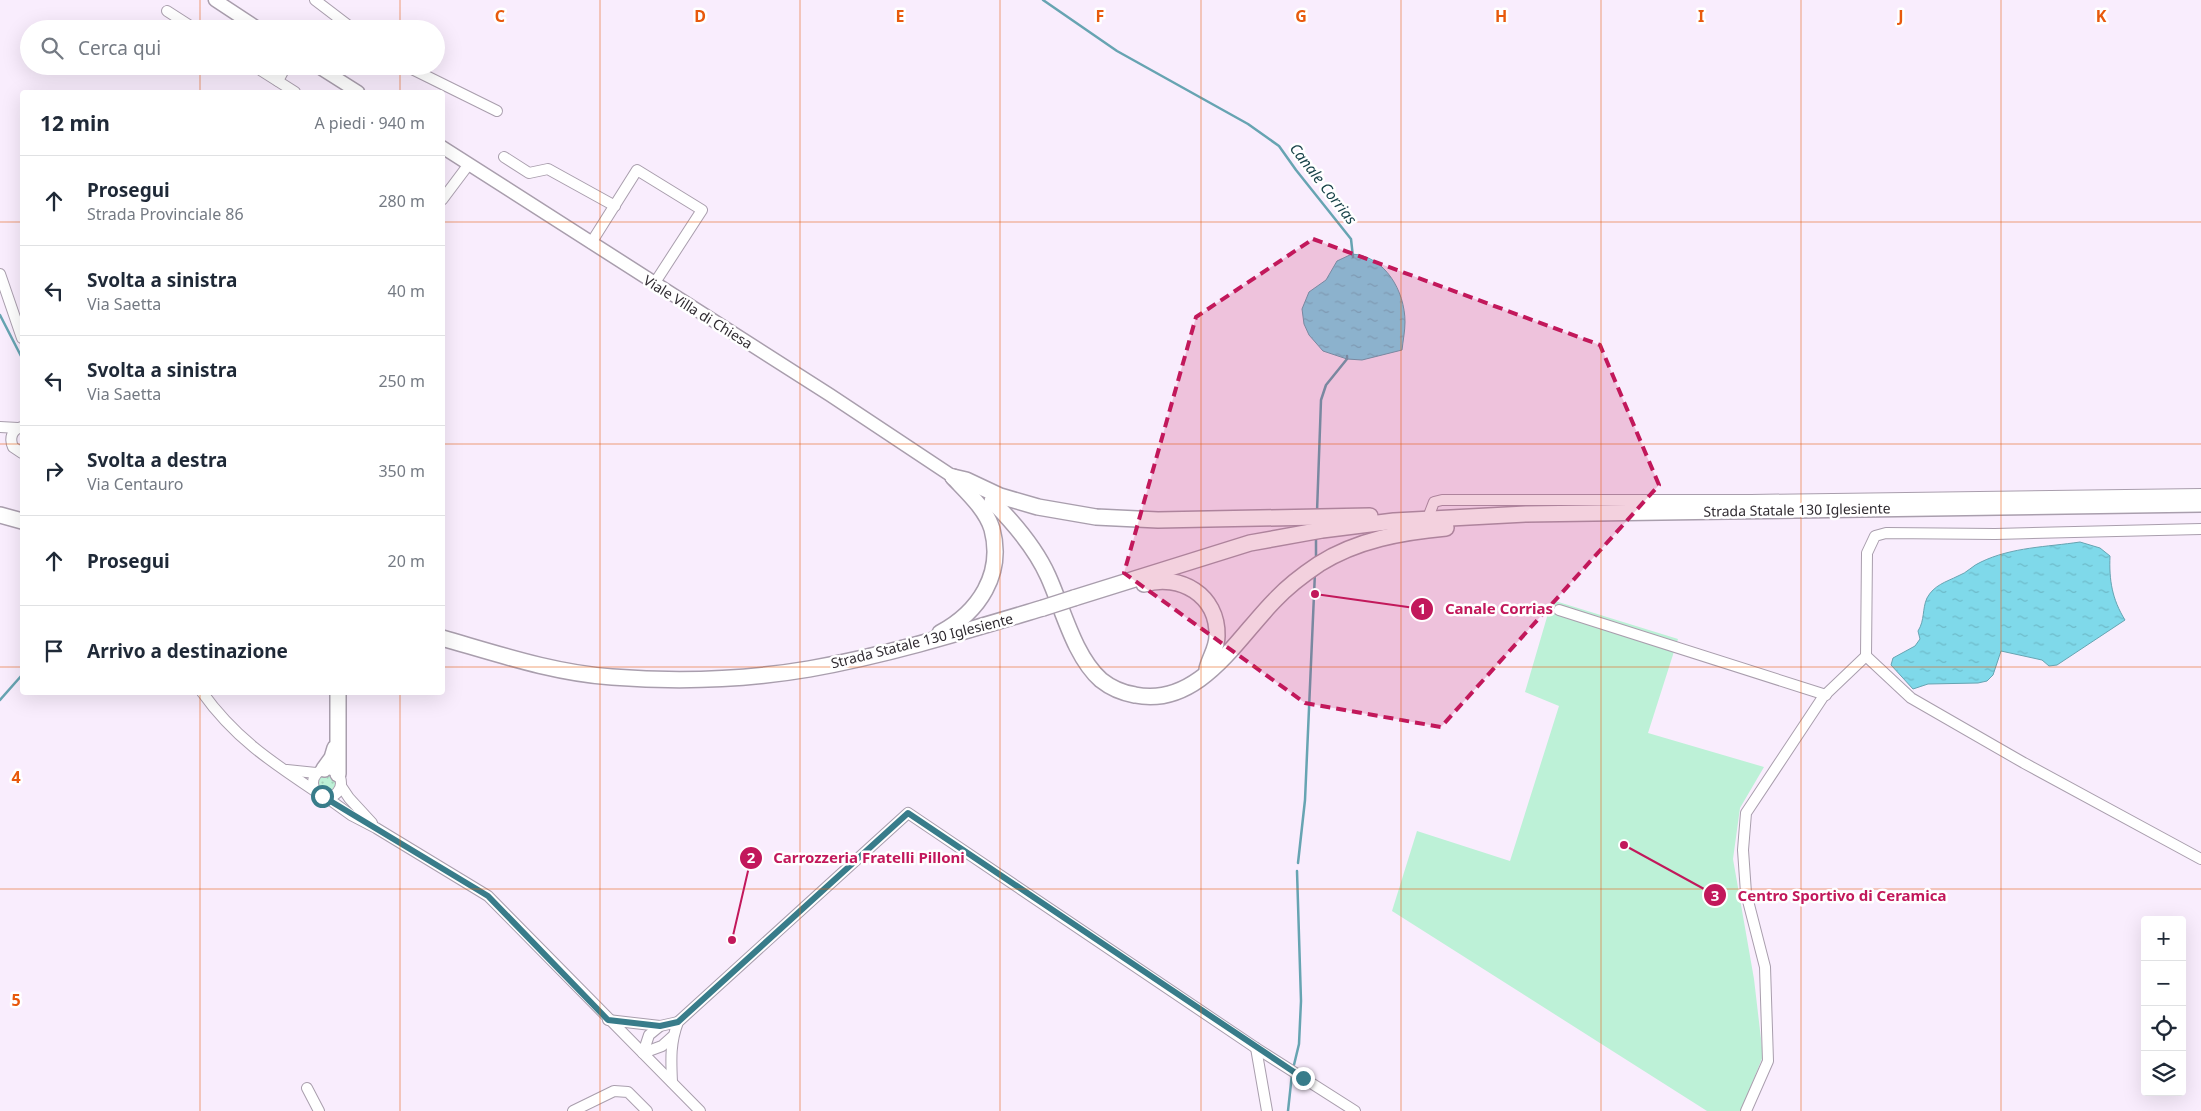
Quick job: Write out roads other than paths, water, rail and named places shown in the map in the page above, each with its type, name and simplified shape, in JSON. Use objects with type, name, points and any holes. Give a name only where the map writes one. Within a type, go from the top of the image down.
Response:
[{"type":"highway","points":[[953,477],[966,480],[1000,496],[1038,507],[1096,517],[1158,520],[1297,517],[1322,523],[1429,515],[1526,514]]},
{"type":"highway","points":[[952,631],[972,611],[990,582],[995,566],[992,528],[977,503],[953,477]]},
{"type":"highway","points":[[992,501],[1023,534],[1048,574],[1080,652],[1090,669],[1117,690],[1130,694],[1160,697],[1186,687],[1206,674],[1275,599],[1321,563],[1378,538],[1414,531],[1490,524]]},
{"type":"highway","name":"Strada Statale 130 Iglesiente","points":[[445,639],[536,664],[612,677],[712,680],[807,669],[881,654],[926,641],[952,631],[1043,608],[1227,550],[1294,534],[1322,523],[1526,514],[2201,504]]},
{"type":"highway","points":[[0,514],[20,520]]},
{"type":"highway","name":"Strada Statale 130 Iglesiente","points":[[1394,521],[1490,524],[2201,514]]},
{"type":"highway","points":[[1075,598],[1105,597],[1162,580],[1186,584],[1200,594],[1207,602],[1215,618],[1217,644],[1206,674]]},
{"type":"highway","points":[[445,633],[477,648]]},
{"type":"highway","points":[[445,644],[477,648]]},
{"type":"highway","points":[[330,775],[332,758],[337,742],[338,695]]},
{"type":"main road","points":[[215,0],[245,20]]},
{"type":"main road","points":[[331,75],[355,90]]},
{"type":"main road","name":"Viale Villa di Chiesa","points":[[445,149],[992,501]]},
{"type":"street","points":[[315,0],[341,20]]},
{"type":"street","points":[[167,11],[181,20]]},
{"type":"street","points":[[268,75],[293,90]]},
{"type":"street","points":[[278,81],[281,75]]},
{"type":"street","points":[[424,75],[497,111]]},
{"type":"street","points":[[504,157],[529,173],[548,169],[614,206]]},
{"type":"street","points":[[446,188],[469,164]]},
{"type":"street","points":[[591,243],[637,170],[702,210],[654,284]]},
{"type":"street","points":[[0,274],[20,332]]},
{"type":"street","points":[[0,427],[20,427]]},
{"type":"street","points":[[12,447],[10,438],[20,427]]},
{"type":"street","points":[[0,440],[20,452]]},
{"type":"street","points":[[1429,515],[1434,502],[1442,500],[1752,500],[2201,494]]},
{"type":"street","points":[[1746,1111],[1768,1061],[1765,967],[1746,893],[1743,850],[1746,813],[1826,694],[1866,656],[1867,552],[1875,536],[1886,532],[1995,534],[2201,529]]},
{"type":"street","points":[[1560,610],[1826,694]]},
{"type":"street","points":[[1866,656],[1910,698],[2024,763],[2201,859]]},
{"type":"street","points":[[204,695],[217,714],[252,748],[351,815],[376,828],[488,896],[608,1020],[700,1111]]},
{"type":"street","points":[[283,769],[330,775],[376,828]]},
{"type":"street","points":[[315,791],[312,782],[330,775]]},
{"type":"street","points":[[326,797],[334,795],[330,775]]},
{"type":"street","points":[[672,1082],[670,1051],[672,1037],[678,1022],[908,813],[1256,1048],[1355,1111]]},
{"type":"street","points":[[608,1020],[660,1026],[678,1022]]},
{"type":"street","points":[[642,1053],[649,1035],[660,1026]]},
{"type":"street","points":[[642,1053],[662,1046],[672,1037]]},
{"type":"street","points":[[1256,1048],[1267,1111]]},
{"type":"street","points":[[306,1088],[318,1111]]},
{"type":"street","points":[[573,1111],[614,1091],[628,1092],[647,1111]]},
{"type":"water","points":[[1352,254],[1364,256],[1374,261],[1391,277],[1397,287],[1404,310],[1405,325],[1402,350],[1362,360],[1347,359],[1323,351],[1309,335],[1304,324],[1302,309],[1309,292],[1326,280],[1337,261]]},
{"type":"water","points":[[2080,542],[2100,548],[2110,556],[2112,589],[2117,605],[2125,620],[2057,665],[2049,666],[2042,660],[2001,651],[1993,675],[1987,681],[1978,683],[1928,684],[1913,689],[1891,665],[1893,658],[1915,646],[1920,639],[1918,631],[1922,623],[1925,602],[1937,587],[1964,573],[1978,563],[2005,553]]},
{"type":"waterway","name":"Canale Corrias","points":[[1043,0],[1117,51],[1248,124],[1279,146],[1351,239],[1353,257]]},
{"type":"waterway","points":[[0,315],[20,354]]},
{"type":"waterway","name":"Canale Corrias","points":[[1317,512],[1321,400],[1326,385],[1347,359],[1347,356]]},
{"type":"waterway","name":"Canale Corrias","points":[[1316,537],[1316,559]]},
{"type":"waterway","name":"Canale Corrias","points":[[1298,863],[1305,800],[1315,572]]},
{"type":"waterway","points":[[0,700],[20,677]]},
{"type":"waterway","name":"Canale Corrias","points":[[1293,1069],[1299,1044],[1301,1001],[1297,871]]},
{"type":"waterway","name":"Canale Corrias","points":[[1288,1111],[1292,1074]]},
{"type":"place","name":"Canale Corrias","points":[[1315,594]]},
{"type":"place","name":"Centro Sportivo di Ceramica","points":[[1624,845]]},
{"type":"place","name":"Carrozzeria Fratelli Pilloni","points":[[732,940]]}]
